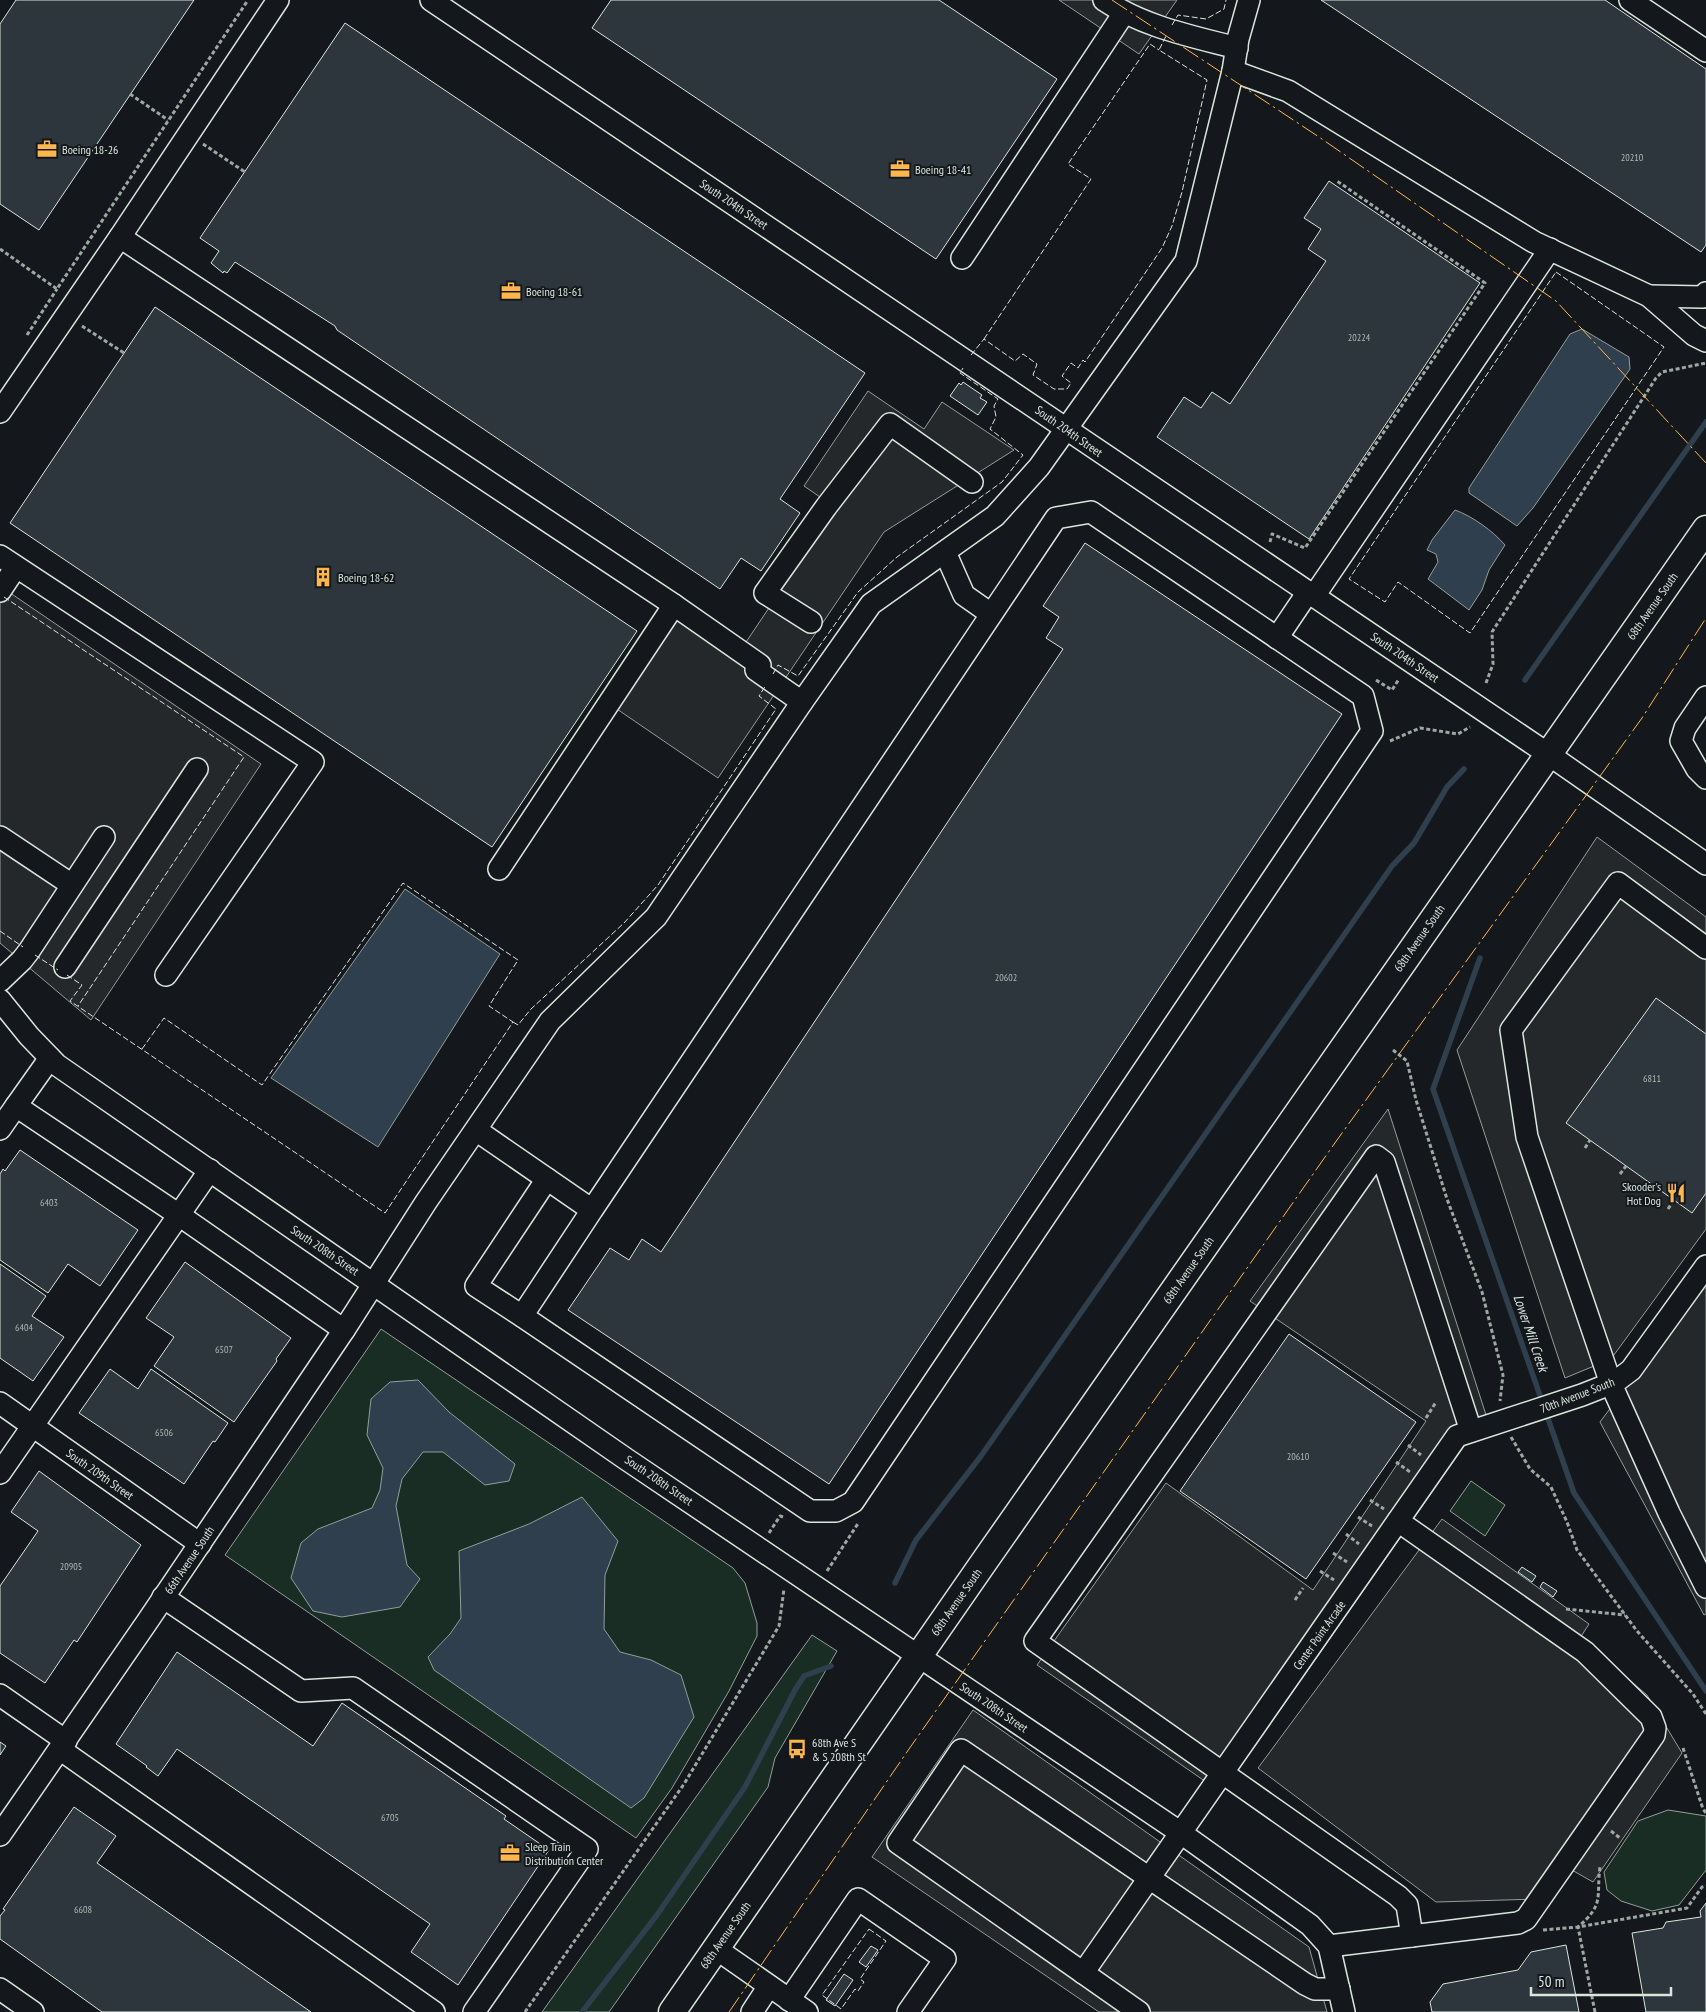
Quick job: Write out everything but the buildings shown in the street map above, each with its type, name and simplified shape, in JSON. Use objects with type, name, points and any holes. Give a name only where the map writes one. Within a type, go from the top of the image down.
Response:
[{"type":"main road","name":"68th Avenue South","points":[[672,2012],[1706,529]]},
{"type":"street","points":[[0,412],[120,238],[278,0]]},
{"type":"street","name":"South 204th Street","points":[[431,0],[1548,754],[1706,864]]},
{"type":"street","points":[[1104,0],[1124,13],[1170,30],[1237,48]]},
{"type":"street","name":"66th Avenue South","points":[[0,1835],[64,1745],[200,1544],[344,1330],[426,1202],[550,1021],[656,917],[871,604],[994,516],[1039,467],[1186,261],[1234,71],[1237,48],[1249,0]]},
{"type":"street","points":[[1630,0],[1706,52]]},
{"type":"street","points":[[962,258],[1124,13]]},
{"type":"street","points":[[1234,71],[1288,91],[1534,242],[1649,296],[1694,335],[1706,341]]},
{"type":"street","points":[[120,238],[674,605],[802,702]]},
{"type":"street","points":[[1277,638],[1311,594],[1550,249]]},
{"type":"street","points":[[1649,296],[1703,297],[1706,293]]},
{"type":"street","points":[[811,622],[765,593],[826,507],[890,424],[972,482]]},
{"type":"street","points":[[522,1316],[1056,518],[1091,512],[1363,696],[1372,731],[853,1502],[836,1511],[810,1511],[476,1286],[546,1179]]},
{"type":"street","points":[[945,552],[964,595],[991,614]]},
{"type":"street","points":[[0,591],[8,561],[313,762],[166,976]]},
{"type":"street","points":[[499,869],[674,605]]},
{"type":"street","points":[[1706,698],[1685,728],[1681,741],[1697,769],[1706,778]]},
{"type":"street","points":[[65,967],[197,769]]},
{"type":"street","points":[[0,837],[72,885]]},
{"type":"street","points":[[0,981],[22,960],[104,837]]},
{"type":"street","points":[[1706,948],[1618,883],[1511,1030],[1527,1137],[1611,1384],[1669,1513],[1706,1586]]},
{"type":"street","name":"South 208th Street","points":[[1,1003],[50,1058],[65,1070],[626,1458],[1181,1833],[1310,1925],[1330,1946]]},
{"type":"street","points":[[0,1129],[50,1058]]},
{"type":"street","points":[[16,1106],[179,1215],[344,1330]]},
{"type":"street","points":[[476,1130],[592,1210]]},
{"type":"street","points":[[1412,1936],[1407,1905],[1398,1896],[1035,1641],[1376,1156],[1384,1162],[1464,1434]]},
{"type":"street","points":[[0,1473],[210,1170]]},
{"type":"street","name":"70th Avenue South","points":[[1464,1434],[1504,1430],[1611,1384],[1631,1370],[1706,1266]]},
{"type":"street","name":"South 209th Street","points":[[0,1403],[200,1544]]},
{"type":"street","name":"Center Point Arcade","points":[[1083,1973],[1223,1773],[1391,1516],[1464,1434]]},
{"type":"street","points":[[1344,2012],[1330,1946],[1518,1923],[1526,1920],[1654,1735],[1655,1728],[1651,1717],[1585,1652],[1391,1516]]},
{"type":"street","points":[[164,1597],[301,1691],[353,1688],[588,1849],[474,2012]]},
{"type":"street","points":[[0,1695],[64,1745],[434,2012]]},
{"type":"street","points":[[1139,2012],[898,1843],[961,1750],[1305,1984],[1315,1989],[1339,1989]]},
{"type":"street","points":[[789,2000],[858,1899],[945,1959],[908,2012]]},
{"type":"street","points":[[716,1948],[806,2012]]},
{"type":"street","points":[[752,2012],[769,1986]]},
{"type":"street","points":[[0,1989],[33,2012]]},
{"type":"path","points":[[0,249],[57,289],[248,0]]},
{"type":"path","points":[[130,94],[168,120]]},
{"type":"path","points":[[202,144],[245,172]]},
{"type":"path","points":[[1270,542],[1272,534],[1304,548],[1485,283],[1336,181]]},
{"type":"path","points":[[82,326],[124,353]]},
{"type":"path","points":[[1486,683],[1493,664],[1492,632],[1656,378],[1662,372],[1706,363]]},
{"type":"path","points":[[1387,743],[1420,728],[1458,734],[1470,728]]},
{"type":"path","points":[[1393,1050],[1407,1061],[1416,1100],[1447,1200],[1482,1292],[1503,1375],[1500,1401]]},
{"type":"path","points":[[1585,1148],[1590,1140]]},
{"type":"path","points":[[1620,1174],[1626,1166]]},
{"type":"path","points":[[1668,1208],[1674,1200]]},
{"type":"path","points":[[1426,1418],[1436,1402]]},
{"type":"path","points":[[1504,1430],[1530,1469],[1551,1487],[1577,1550],[1637,1631],[1693,1694],[1706,1714]]},
{"type":"path","points":[[1408,1444],[1423,1456]]},
{"type":"path","points":[[1396,1462],[1411,1473]]},
{"type":"path","points":[[1370,1500],[1391,1516]]},
{"type":"path","points":[[826,1571],[864,1514]]},
{"type":"path","points":[[1358,1517],[1373,1527]]},
{"type":"path","points":[[1346,1534],[1361,1545]]},
{"type":"path","points":[[1333,1553],[1347,1563]]},
{"type":"path","points":[[1320,1571],[1336,1582]]},
{"type":"path","points":[[1295,1600],[1304,1588]]},
{"type":"path","points":[[525,2012],[694,1768],[779,1626],[783,1591]]},
{"type":"path","points":[[1566,1609],[1625,1615]]},
{"type":"path","points":[[1683,1748],[1706,1813]]},
{"type":"path","points":[[1578,1926],[1589,1917],[1597,1906],[1600,1867]]},
{"type":"path","points":[[1542,1930],[1687,1908],[1702,1887],[1706,1886]]},
{"type":"path","points":[[1578,1926],[1595,2012]]},
{"type":"green space","points":[[381,1329],[733,1568],[745,1583],[757,1623],[757,1636],[729,1691],[672,1788],[636,1838],[225,1555]]},
{"type":"green space","points":[[1471,1481],[1505,1505],[1485,1536],[1450,1511]]},
{"type":"green space","points":[[812,1635],[837,1651],[775,1758],[768,1787],[609,2012],[542,2012]]},
{"type":"green space","points":[[1668,1810],[1706,1816],[1706,1870],[1679,1905],[1652,1911],[1621,1901],[1607,1890],[1604,1872],[1638,1821]]},
{"type":"shaded area","points":[[1059,0],[1177,0],[1139,54]]},
{"type":"shaded area","points":[[868,391],[924,429],[942,402],[1014,450],[884,532],[718,778],[611,705],[672,614],[736,657],[836,508],[804,486]]},
{"type":"shaded area","points":[[0,586],[261,764],[91,1020],[0,943]]},
{"type":"shaded area","points":[[1597,837],[1706,917],[1706,1229],[1611,1359],[1565,1378],[1457,1050]]},
{"type":"shaded area","points":[[1388,1109],[1486,1415],[1222,1793],[1037,1665],[1166,1483],[1313,1590],[1426,1421],[1250,1301]]},
{"type":"shaded area","points":[[1706,1281],[1706,1614],[1704,1615],[1600,1422]]},
{"type":"shaded area","points":[[1442,1519],[1589,1624],[1580,1638],[1647,1695],[1682,1753],[1593,1882],[1563,1865],[1539,1899],[1436,1902],[1258,1768]]},
{"type":"shaded area","points":[[973,1710],[1309,1947],[1327,2012],[1099,2012],[872,1857]]},
{"type":"water","points":[[1582,329],[1629,357],[1630,369],[1533,508],[1517,526],[1469,493],[1469,488],[1570,334]]},
{"type":"water","points":[[1455,510],[1482,524],[1505,545],[1489,570],[1482,590],[1469,610],[1428,579],[1438,562],[1436,554],[1427,550],[1432,540]]},
{"type":"water","points":[[405,889],[500,954],[378,1147],[271,1078]]},
{"type":"water","points":[[418,1380],[449,1412],[515,1464],[509,1481],[485,1485],[443,1452],[423,1452],[402,1479],[396,1506],[407,1565],[420,1579],[400,1607],[342,1617],[313,1611],[291,1578],[301,1543],[318,1529],[372,1508],[380,1490],[383,1468],[367,1435],[371,1399],[390,1382]]},
{"type":"water","points":[[582,1497],[618,1541],[605,1575],[604,1629],[620,1652],[651,1660],[681,1675],[694,1717],[644,1798],[631,1808],[434,1670],[428,1657],[450,1634],[461,1618],[459,1551],[529,1524]]},
{"type":"waterway","points":[[1525,680],[1706,422]]},
{"type":"waterway","points":[[895,1583],[916,1540],[981,1456],[1392,866],[1414,843],[1447,787],[1464,769]]},
{"type":"waterway","name":"Lower Mill Creek","points":[[1480,958],[1433,1089],[1574,1493],[1706,1691]]},
{"type":"waterway","points":[[582,2012],[657,1915],[745,1787],[804,1676],[831,1666]]},
{"type":"fence","points":[[1172,25],[1178,15],[1206,19],[1224,9],[1226,0]]},
{"type":"fence","points":[[971,355],[984,339],[1015,361],[1023,354],[1037,364],[1033,375],[1054,389],[1067,389],[1071,383],[1062,376],[1071,363],[1078,368],[1083,360],[1085,362],[1162,248],[1172,226],[1182,192],[1207,80],[1159,50],[1166,36]]},
{"type":"fence","points":[[984,339],[1091,179],[1068,164],[1150,44],[1159,50]]},
{"type":"fence","points":[[1556,272],[1664,347],[1470,633],[1398,582],[1385,602],[1349,579],[1556,272]]},
{"type":"fence","points":[[773,674],[778,665],[798,676],[858,592],[897,557],[1002,482],[1023,455],[990,429],[996,417],[994,406],[998,399],[960,373],[963,368]]},
{"type":"fence","points":[[4,597],[244,757],[78,1006]]},
{"type":"fence","points":[[513,1022],[518,1025],[531,1009],[624,923],[658,885],[776,709],[759,696],[766,685]]},
{"type":"fence","points":[[67,975],[82,985],[70,1001],[385,1213],[513,1022],[489,1006],[518,960],[403,883],[262,1085],[164,1018],[142,1049]]},
{"type":"fence","points":[[0,931],[23,947]]},
{"type":"fence","points":[[35,955],[58,970]]},
{"type":"fence","points":[[869,1929],[886,1941],[860,1979],[864,1982],[858,1991],[855,1989],[841,2009],[822,1995],[869,1929]]},
{"type":"power","points":[[1112,0],[1319,137],[1556,301],[1706,463]]},
{"type":"power","points":[[729,2012],[909,1749],[1337,1140],[1642,718],[1706,618]]},
{"type":"place","name":"Boeing 18-26","points":[[47,149]]},
{"type":"place","name":"Boeing 18-41","points":[[900,169]]},
{"type":"place","name":"Boeing 18-61","points":[[511,291]]},
{"type":"place","name":"Boeing 18-62","points":[[323,577]]},
{"type":"place","name":"Skooder's Hot Dog","points":[[1676,1193]]},
{"type":"place","name":"68th Ave S & S 208th St","points":[[797,1749]]},
{"type":"place","name":"Sleep Train Distribution Center","points":[[510,1853]]}]
